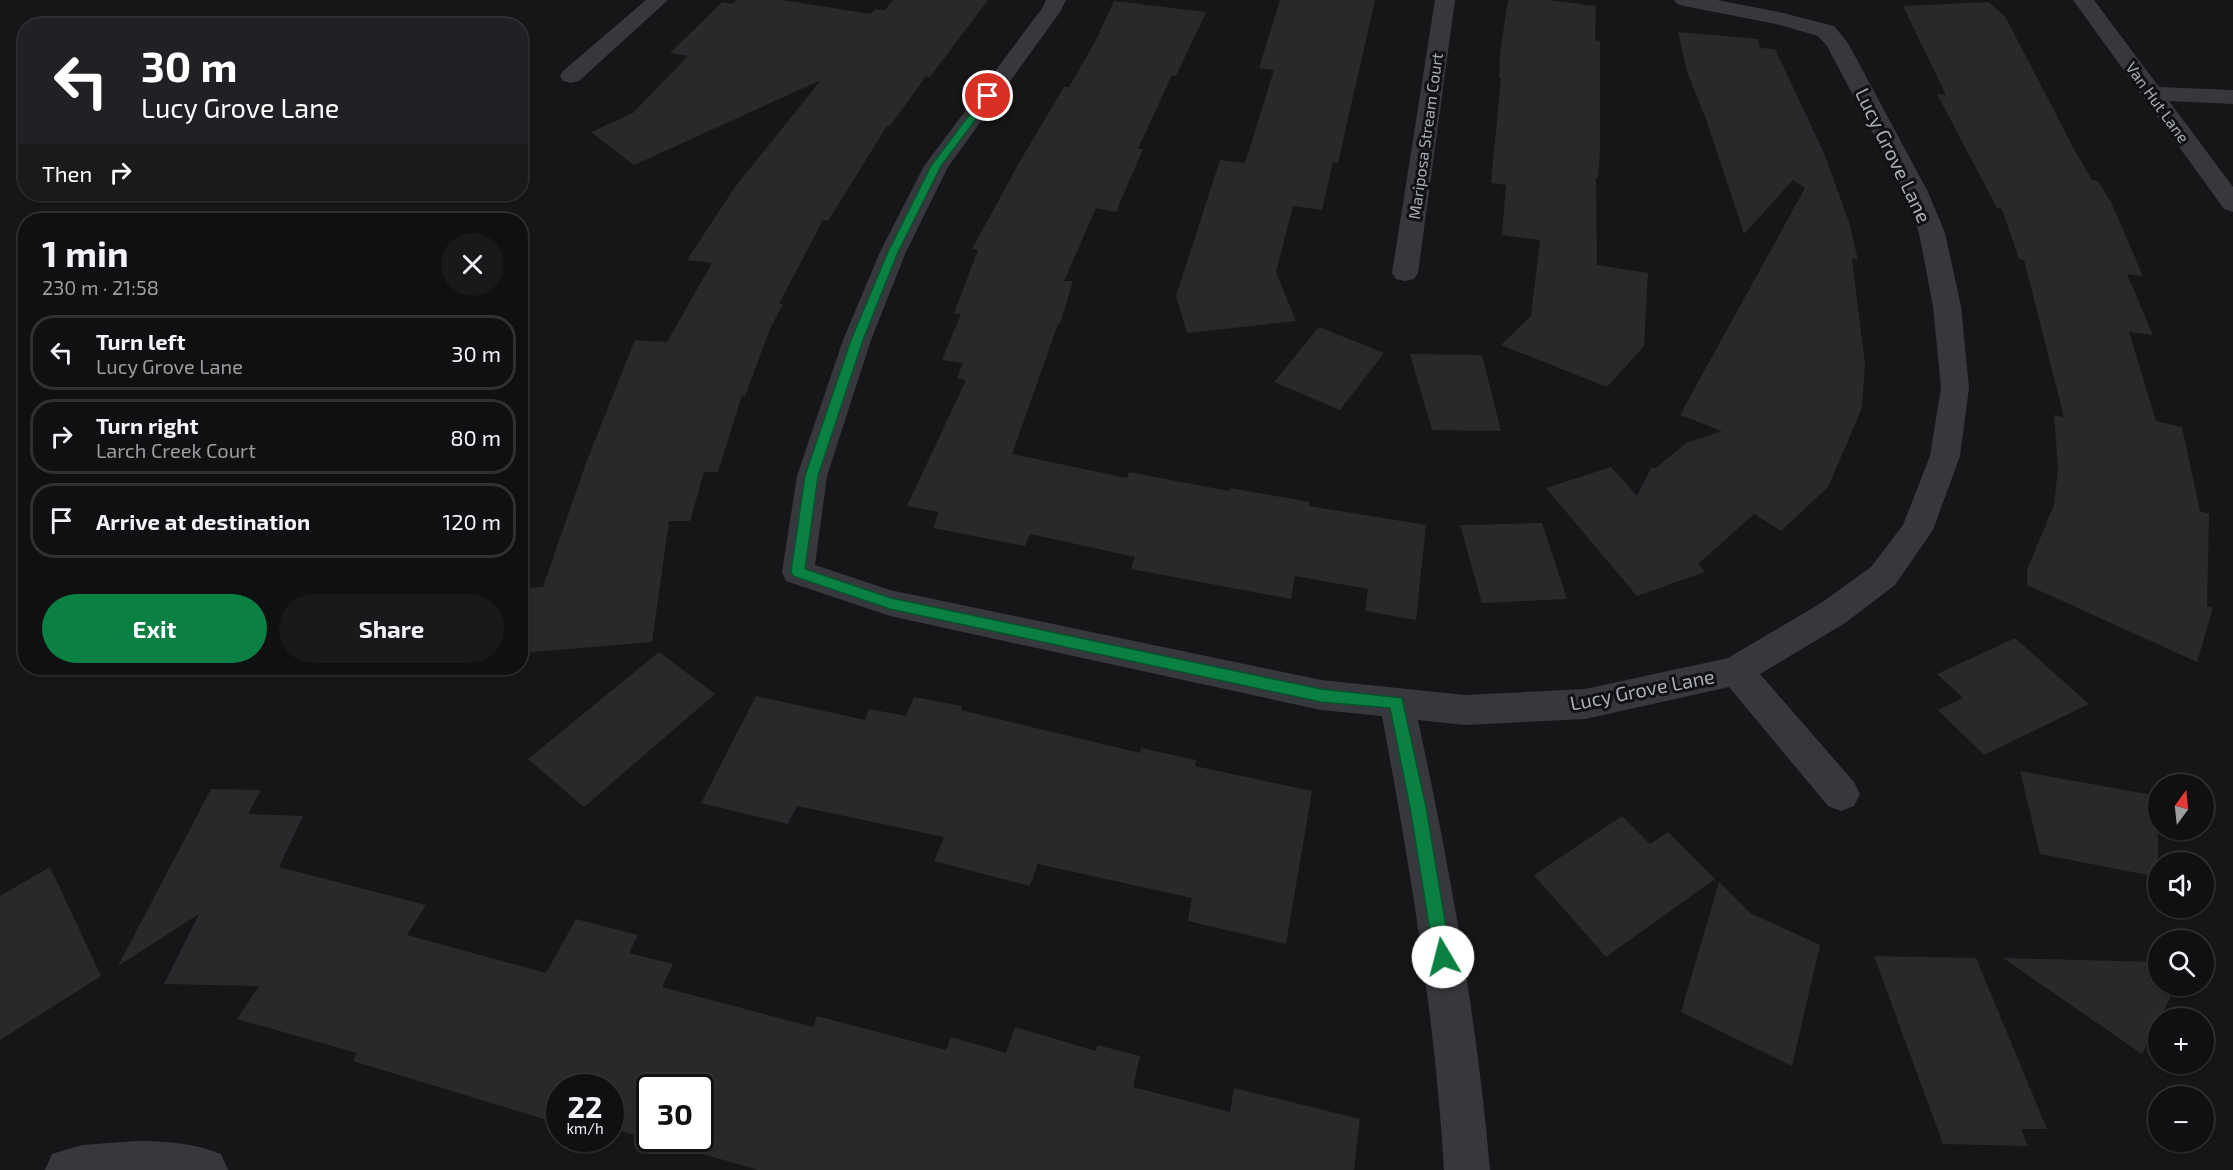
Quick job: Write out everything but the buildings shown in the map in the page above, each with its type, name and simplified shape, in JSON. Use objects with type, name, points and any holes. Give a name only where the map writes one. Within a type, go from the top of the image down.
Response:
[{"type":"street","points":[[572,76],[658,0]]},
{"type":"street","name":"Lucy Grove Lane","points":[[1056,0],[1053,8],[936,166],[893,252],[857,340],[812,476],[798,572],[890,603],[1321,696],[1465,710],[1585,704],[1736,671],[1833,613],[1883,576],[1917,530],[1945,456],[1955,388],[1947,306],[1932,233],[1916,192],[1837,43],[1826,31],[1779,18],[1684,0]]},
{"type":"street","name":"Mariposa Stream Court","points":[[1405,273],[1445,0]]},
{"type":"street","name":"Van Hut Lane","points":[[2084,0],[2233,204]]},
{"type":"street","points":[[2152,94],[2233,97]]},
{"type":"street","points":[[1736,671],[1841,794]]},
{"type":"street","points":[[1396,703],[1437,915],[1467,1170]]},
{"type":"street","points":[[70,1169],[126,1164],[191,1166],[205,1170]]},
{"type":"route","points":[[988,96],[936,166],[893,252],[857,340],[812,476],[798,572],[890,603],[1321,696],[1396,703],[1418,807],[1443,957]]}]
